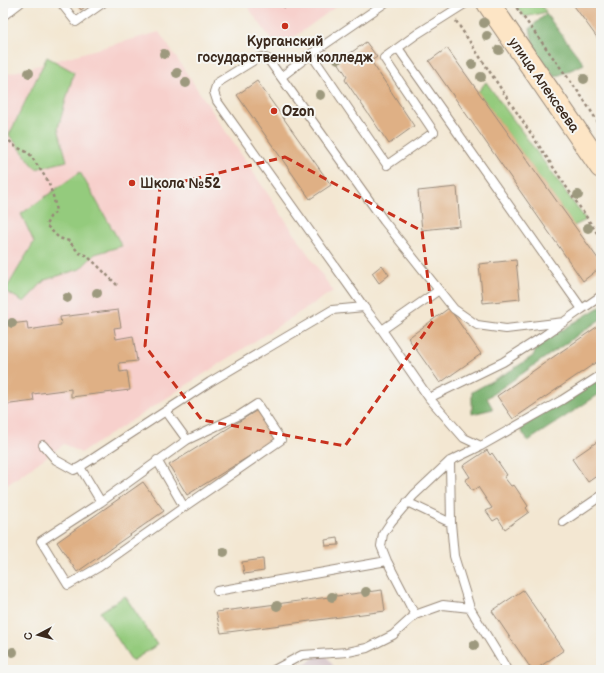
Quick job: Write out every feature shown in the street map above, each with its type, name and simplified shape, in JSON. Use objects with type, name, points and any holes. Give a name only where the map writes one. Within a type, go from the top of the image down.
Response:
[{"type":"street","name":"улица Алексеева","points":[[488,3],[601,167]]},
{"type":"lane","points":[[3,16],[20,3]]},
{"type":"lane","points":[[61,3],[76,22],[102,3]]},
{"type":"lane","points":[[281,77],[311,54],[385,3]]},
{"type":"lane","points":[[311,54],[386,165],[434,132],[384,58],[417,34],[466,3]]},
{"type":"lane","points":[[398,48],[582,309]]},
{"type":"lane","points":[[481,446],[464,438],[429,398],[382,330],[217,101],[214,92],[217,83],[256,59],[262,57],[268,59],[384,221],[454,310],[477,325],[506,329],[564,322]]},
{"type":"lane","points":[[382,330],[439,290]]},
{"type":"lane","points":[[429,398],[503,362],[545,336],[601,296]]},
{"type":"lane","points":[[43,445],[56,460],[74,470],[210,382],[332,310],[364,307]]},
{"type":"lane","points":[[415,615],[387,561],[381,546],[383,534],[391,522],[408,502],[450,461],[481,446],[562,400],[601,374]]},
{"type":"lane","points":[[257,404],[281,440],[99,567],[68,585],[41,541],[100,502],[157,460],[187,440],[240,415],[257,404]]},
{"type":"lane","points":[[166,411],[187,440]]},
{"type":"lane","points":[[157,460],[184,507]]},
{"type":"lane","points":[[450,461],[451,523],[454,556],[470,608],[507,670]]},
{"type":"lane","points":[[80,467],[100,502]]},
{"type":"lane","points":[[563,522],[601,496]]},
{"type":"lane","points":[[408,502],[451,523]]},
{"type":"lane","points":[[217,591],[387,561]]},
{"type":"lane","points":[[274,670],[302,655],[348,652],[367,648],[393,635],[415,615],[443,605],[470,608]]},
{"type":"path","points":[[512,3],[582,97],[601,127]]},
{"type":"path","points":[[450,13],[601,239]]},
{"type":"path","points":[[3,131],[6,138],[16,147],[28,153],[48,181],[54,198],[56,212],[46,225],[59,238],[69,241],[78,254],[86,255],[98,265],[117,285]]},
{"type":"highlighted area","points":[[285,157],[422,231],[433,321],[345,446],[202,420],[145,346],[160,187]]},
{"type":"shaded area","name":"Курганский государственный колледж","points":[[245,3],[341,3],[278,49]]},
{"type":"shaded area","name":"Школа №52","points":[[159,32],[333,291],[81,453],[64,444],[3,488],[3,75]]},
{"type":"shaded area","points":[[324,652],[336,670],[306,670],[303,665]]},
{"type":"green space","points":[[513,3],[540,3],[546,12],[525,17]]},
{"type":"green space","points":[[546,14],[584,64],[555,77],[534,50],[530,28]]},
{"type":"green space","points":[[47,57],[74,72],[58,128],[67,161],[36,169],[9,135]]},
{"type":"green space","points":[[486,82],[586,220],[574,226],[478,92]]},
{"type":"green space","points":[[80,172],[122,246],[95,254],[80,269],[45,280],[24,302],[5,291],[34,242],[21,214]]},
{"type":"green space","points":[[601,306],[601,319],[487,398],[493,409],[472,414],[472,392],[533,356],[538,345]]},
{"type":"green space","points":[[601,373],[601,393],[528,441],[520,429]]},
{"type":"green space","points":[[125,596],[157,645],[132,661],[100,612]]},
{"type":"building","points":[[76,3],[90,3],[81,10]]},
{"type":"building","points":[[281,3],[293,3],[284,8]]},
{"type":"building","points":[[572,3],[601,3],[601,43]]},
{"type":"building","points":[[366,42],[377,57],[371,61],[414,126],[389,144],[345,80],[347,76],[338,62]]},
{"type":"building","points":[[447,48],[601,263],[601,267],[583,281],[429,61]]},
{"type":"building","points":[[257,81],[331,185],[310,199],[237,95]]},
{"type":"building","points":[[457,187],[460,226],[422,230],[418,191]]},
{"type":"building","points":[[516,260],[520,299],[483,303],[479,264]]},
{"type":"building","points":[[382,265],[389,275],[379,283],[372,273]]},
{"type":"building","points":[[449,308],[481,354],[440,383],[408,338]]},
{"type":"building","points":[[118,310],[121,327],[114,328],[116,339],[133,336],[137,361],[119,363],[120,372],[127,371],[130,390],[71,397],[71,389],[33,394],[34,401],[3,405],[3,325],[27,322],[28,330],[61,325],[60,317]]},
{"type":"building","points":[[601,324],[601,359],[513,419],[497,396]]},
{"type":"building","points":[[259,409],[277,439],[187,495],[169,465]]},
{"type":"building","points":[[601,439],[601,473],[588,482],[572,459]]},
{"type":"building","points":[[487,450],[490,455],[492,453],[507,475],[504,477],[511,486],[514,485],[528,506],[526,508],[529,512],[505,529],[498,518],[493,521],[486,511],[492,508],[478,487],[472,491],[465,480],[470,477],[463,466]]},
{"type":"building","points":[[143,482],[164,511],[77,572],[57,542]]},
{"type":"building","points":[[338,538],[339,545],[326,546],[325,540]]},
{"type":"building","points":[[263,559],[264,571],[244,574],[242,562]]},
{"type":"building","points":[[382,590],[385,611],[221,633],[216,612]]},
{"type":"building","points":[[523,590],[564,650],[535,670],[532,670],[492,611]]},
{"type":"place","name":"Курганский государственный колледж","points":[[285,26]]},
{"type":"place","name":"Ozon","points":[[274,111]]},
{"type":"place","name":"Школа №52","points":[[132,183]]}]
